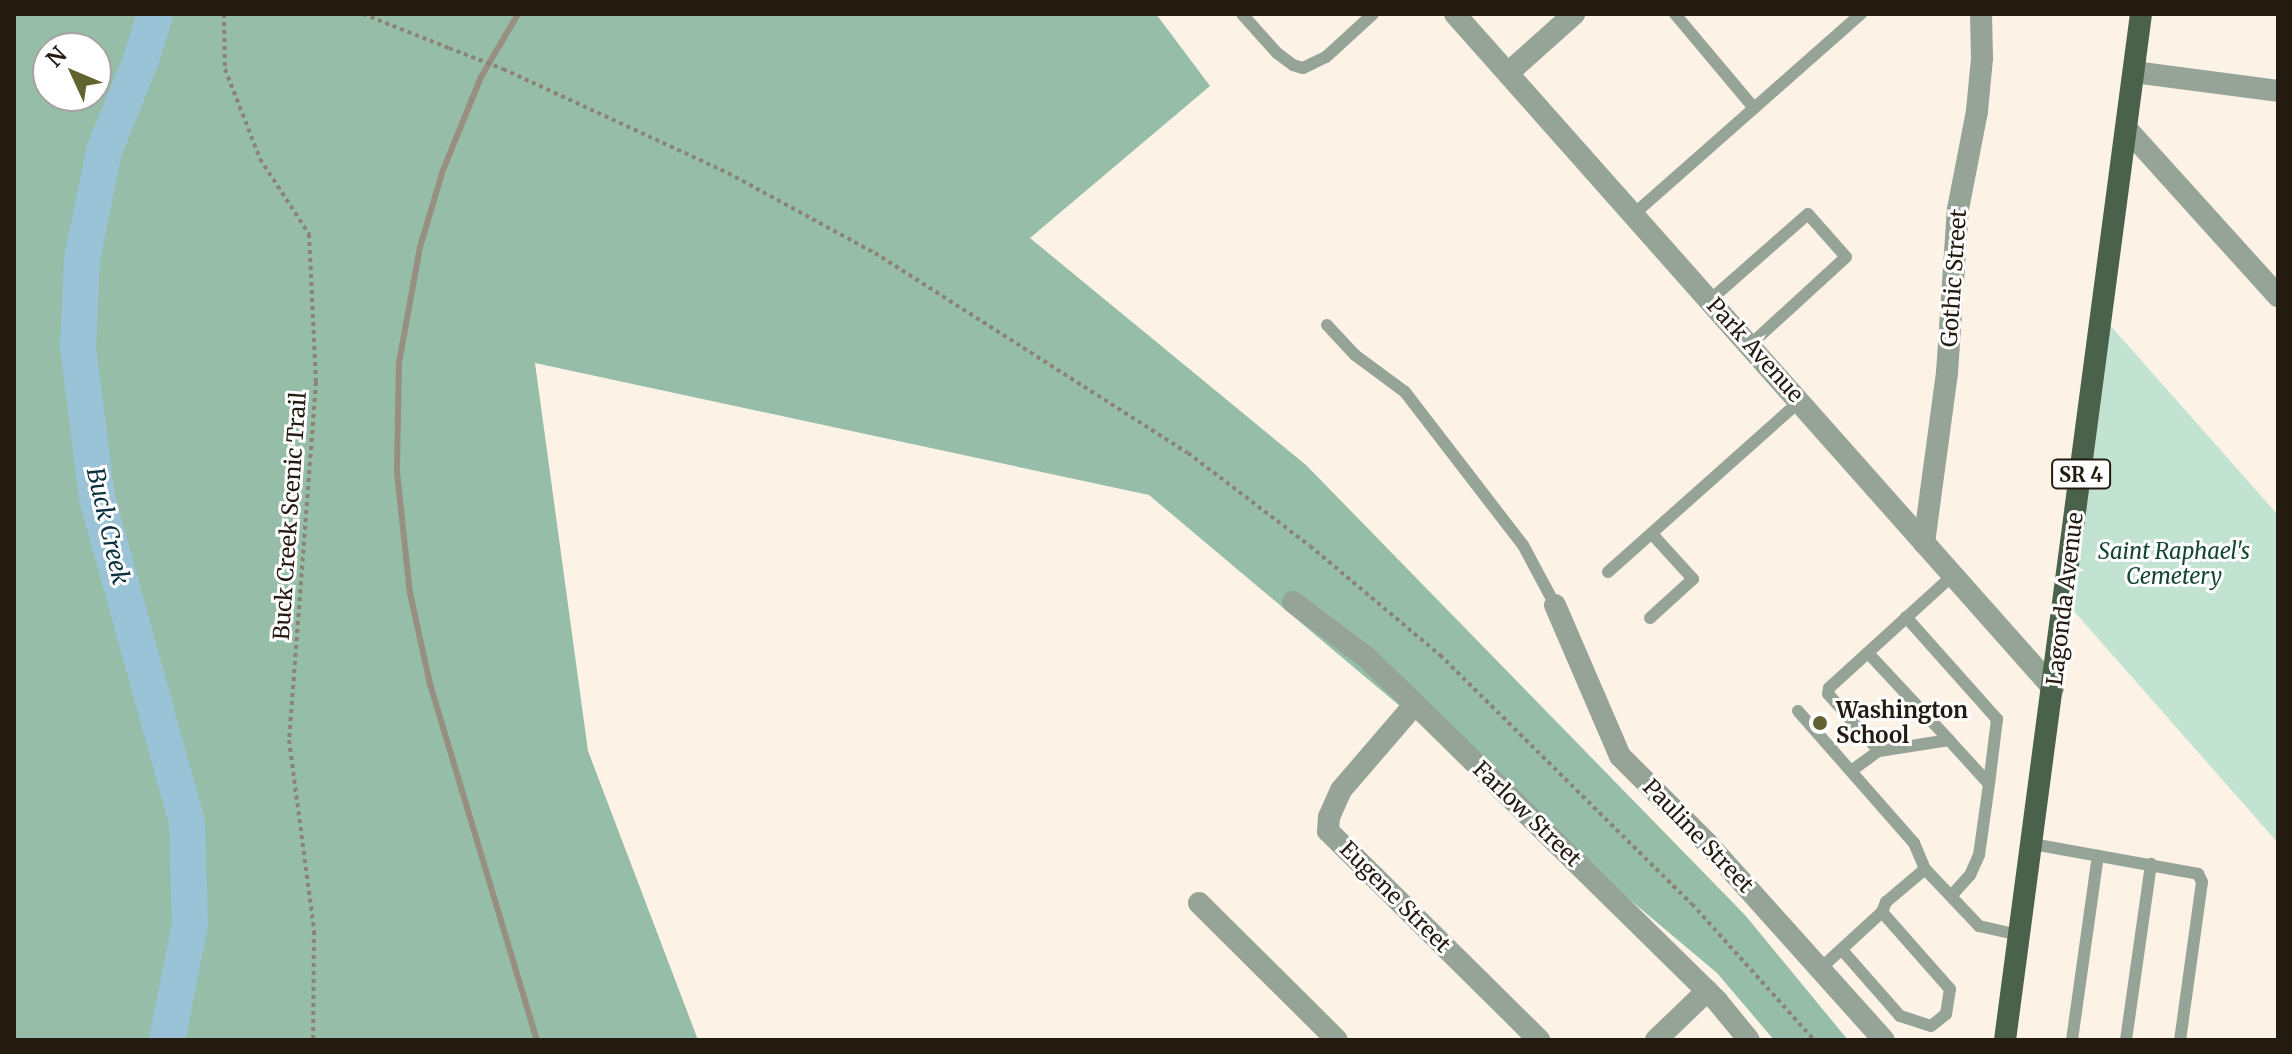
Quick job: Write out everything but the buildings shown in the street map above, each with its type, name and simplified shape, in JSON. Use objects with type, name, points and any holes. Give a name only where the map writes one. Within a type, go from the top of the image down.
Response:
[{"type":"main road","name":"Lagonda Avenue","points":[[2005,1040],[2141,14]]},
{"type":"street","name":"Park Avenue","points":[[1455,14],[2053,688]]},
{"type":"street","points":[[1508,73],[1574,14]]},
{"type":"street","name":"Gothic Street","points":[[1924,543],[1947,373],[1958,209],[1977,111],[1982,58],[1981,14]]},
{"type":"street","points":[[2134,72],[2278,91]]},
{"type":"street","points":[[2126,128],[2278,296]]},
{"type":"street","name":"Farlow Street","points":[[1293,602],[1367,658],[1415,704],[1707,991],[1749,1040]]},
{"type":"street","name":"Pauline Street","points":[[1555,605],[1620,756],[1707,843],[1884,1040]]},
{"type":"street","name":"Eugene Street","points":[[1415,704],[1341,790],[1329,817],[1328,831],[1539,1040]]},
{"type":"street","points":[[1199,903],[1337,1040]]},
{"type":"street","points":[[1656,1040],[1707,991]]},
{"type":"lane","points":[[1242,14],[1277,53],[1303,68],[1314,66],[1326,57],[1373,14]]},
{"type":"lane","points":[[1675,14],[1754,108]]},
{"type":"lane","points":[[1634,214],[1861,14]]},
{"type":"lane","points":[[1710,300],[1808,214],[1846,257],[1750,345]]},
{"type":"lane","points":[[1327,325],[1355,355],[1405,392],[1523,545],[1555,605]]},
{"type":"lane","points":[[1608,572],[1800,401]]},
{"type":"lane","points":[[1650,618],[1693,579],[1652,534]]},
{"type":"lane","points":[[1879,751],[1828,694],[1829,688],[1953,575]]},
{"type":"lane","points":[[1906,617],[1997,719],[1979,855],[1970,875],[1951,896]]},
{"type":"lane","points":[[1868,653],[1989,784]]},
{"type":"lane","points":[[1798,711],[1914,843],[1925,869],[1979,926],[2019,935]]},
{"type":"lane","points":[[1851,771],[1879,751],[1949,740]]},
{"type":"lane","points":[[2032,844],[2189,870],[2202,882],[2180,1040]]},
{"type":"lane","points":[[2072,1040],[2098,856]]},
{"type":"lane","points":[[2126,1040],[2151,864]]},
{"type":"lane","points":[[1821,968],[1882,912],[1886,902],[1925,869]]},
{"type":"lane","points":[[1842,950],[1900,1016],[1931,1026],[1946,1014],[1950,989],[1882,912]]},
{"type":"path","name":"Buck Creek Scenic Trail","points":[[224,14],[225,69],[260,159],[309,234],[316,382],[289,740],[314,931],[313,1040]]},
{"type":"path","points":[[363,14],[503,69],[728,173],[875,253],[1188,453],[1310,546],[1440,655],[1681,893],[1814,1040]]},
{"type":"green space","points":[[14,14],[1156,14],[1210,86],[1030,238],[1306,465],[1745,915],[1848,1040],[1774,1040],[1717,973],[1149,495],[535,363],[588,751],[698,1040],[14,1040]]},
{"type":"green space","name":"Saint Raphael's Cemetery","points":[[2102,316],[2278,515],[2278,843],[2065,601]]},
{"type":"waterway","name":"Buck Creek","points":[[155,14],[142,57],[104,151],[82,259],[78,347],[97,498],[187,823],[190,924],[167,1040]]},
{"type":"railway","points":[[518,14],[481,77],[443,170],[420,247],[399,363],[397,472],[410,593],[430,684],[537,1040]]},
{"type":"place","name":"Washington School","points":[[1820,723]]}]
